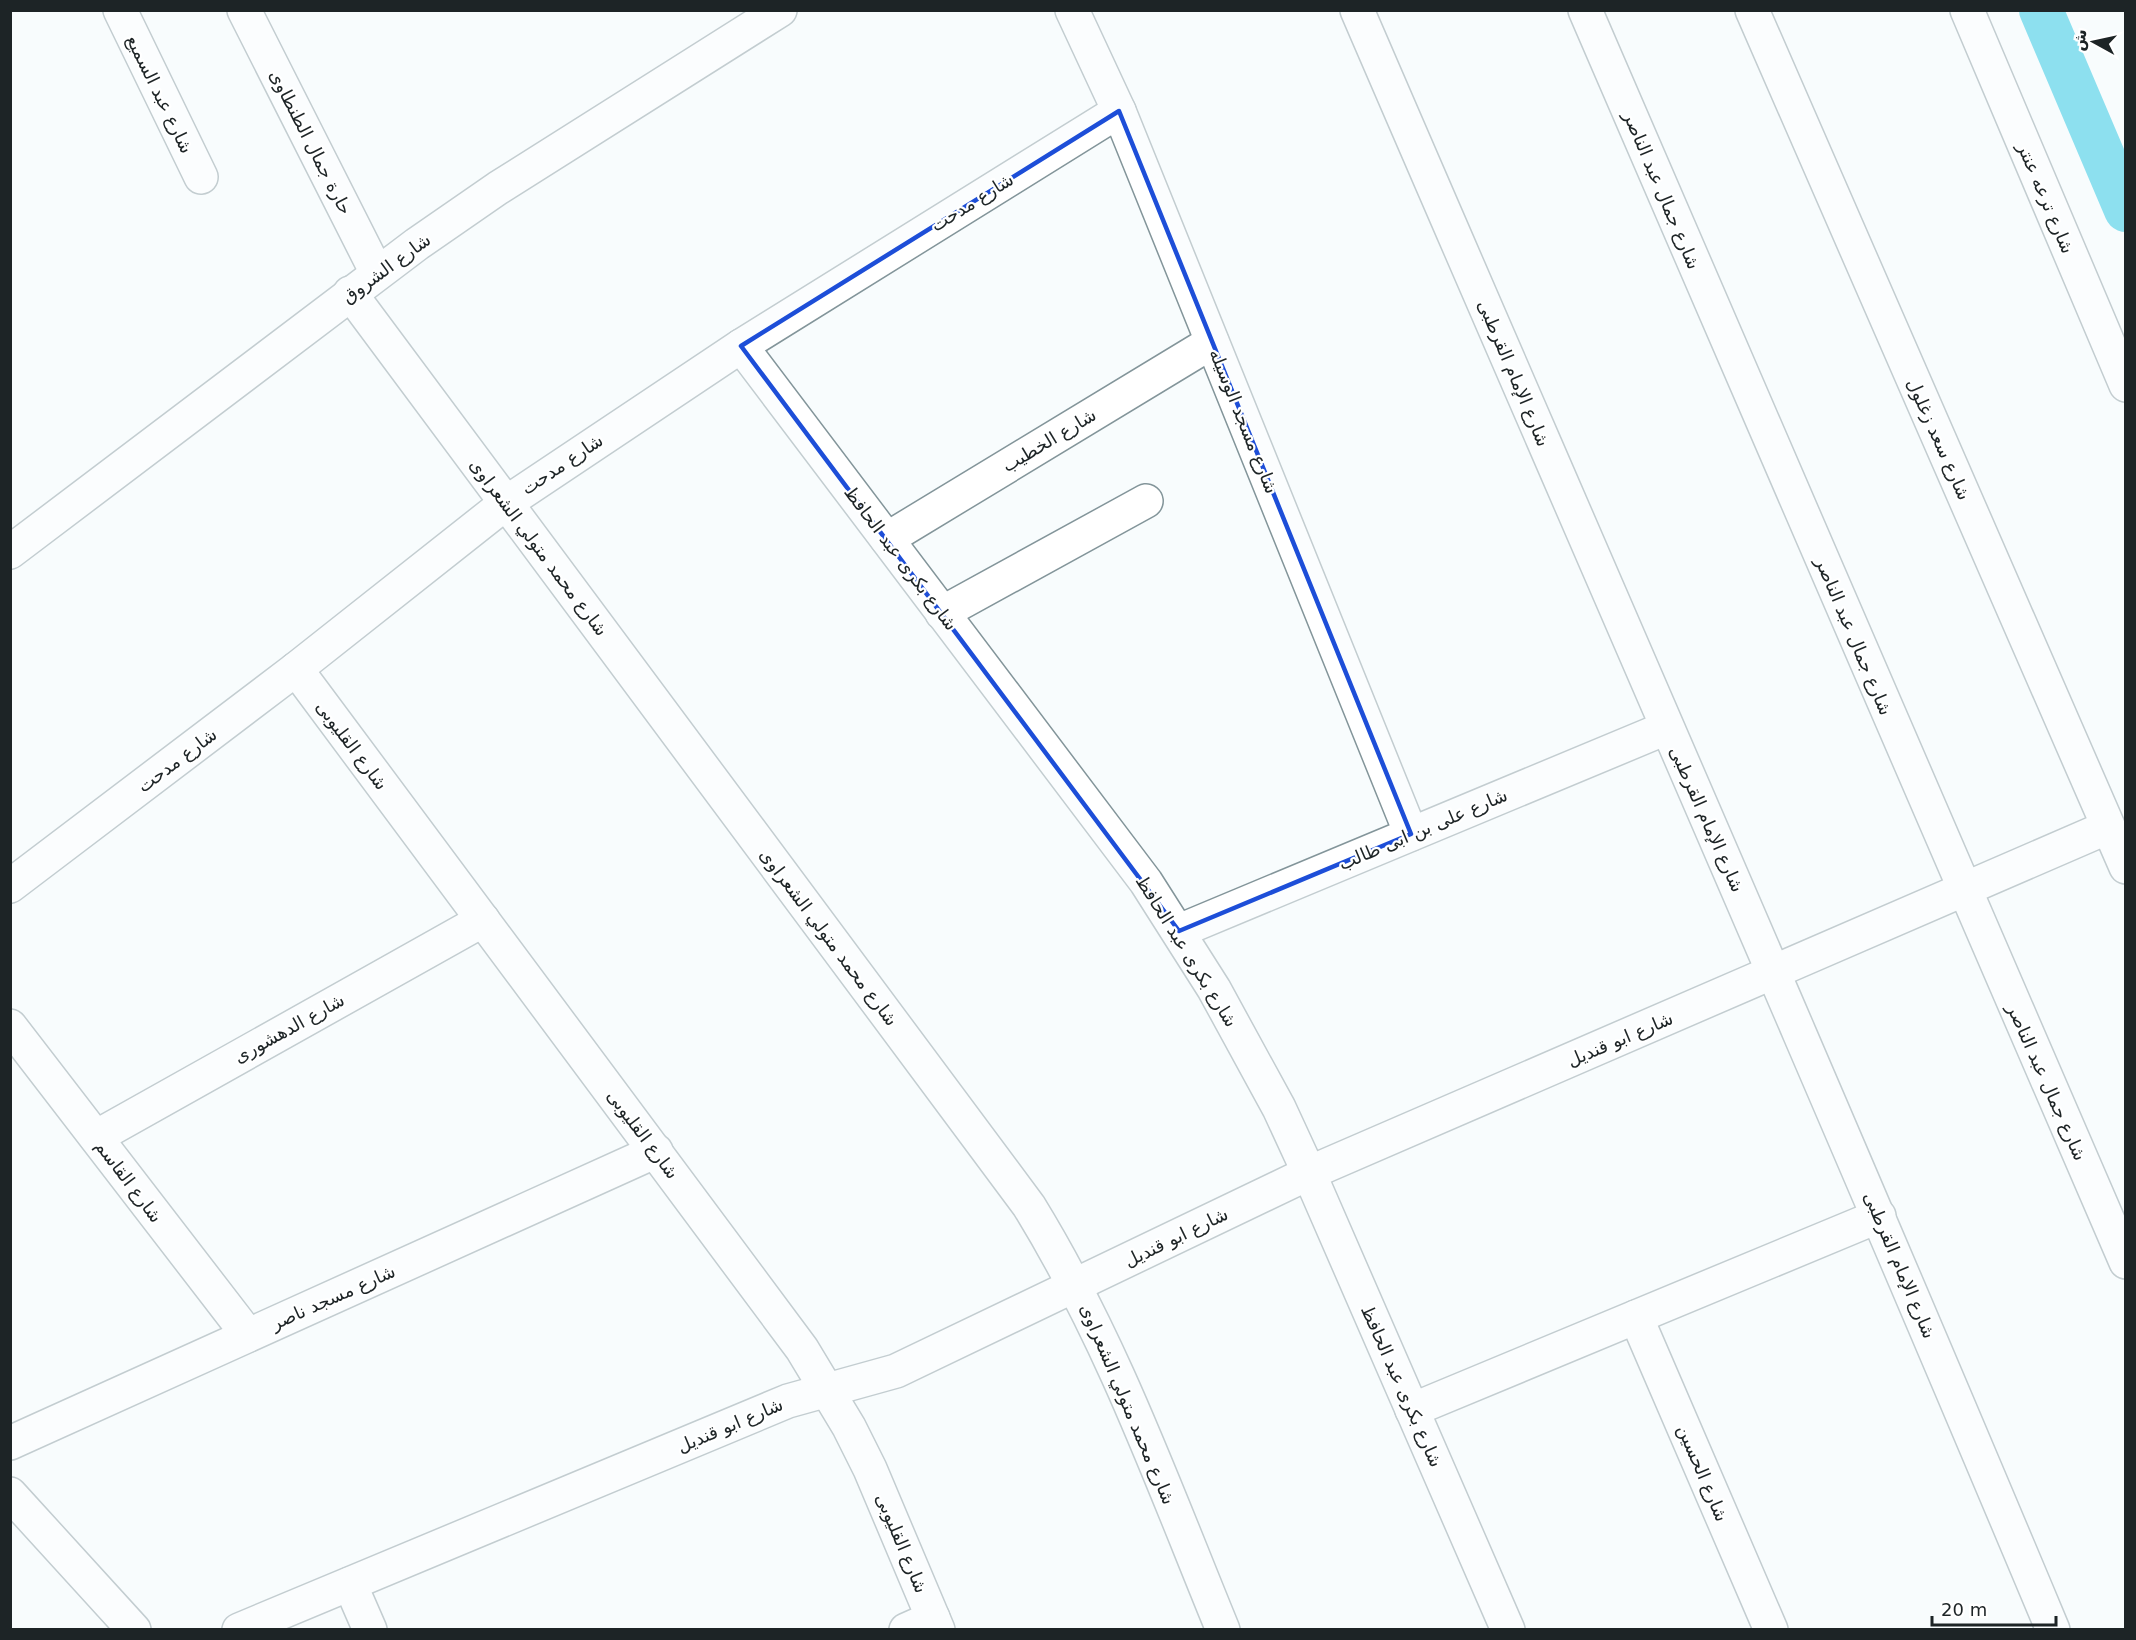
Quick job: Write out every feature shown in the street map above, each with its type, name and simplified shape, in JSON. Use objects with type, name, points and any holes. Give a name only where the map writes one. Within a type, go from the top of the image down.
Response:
[{"type":"street","name":"شارع عبد السميع","points":[[120,10],[201,177]]},
{"type":"street","name":"حارة جمال الطنطاوى","points":[[244,10],[377,273]]},
{"type":"street","name":"شارع الشروق","points":[[10,552],[377,273],[498,188],[780,10]]},
{"type":"street","name":"شارع مسجد الوسيله","points":[[1072,10],[1119,111],[1411,834]]},
{"type":"street","name":"شارع الإمام القرطبى","points":[[1357,10],[1666,728],[1775,972],[2054,1629]]},
{"type":"street","name":"شارع جمال عبد الناصر","points":[[1585,10],[2126,1262]]},
{"type":"street","name":"شارع سعد زغلول","points":[[1752,10],[2126,867]]},
{"type":"street","name":"شارع ترعه عنتر","points":[[1967,10],[2126,385]]},
{"type":"street","name":"شارع مدحت","points":[[10,886],[296,669],[506,503],[741,346],[1119,111]]},
{"type":"street","name":"شارع محمد متولي الشعراوى","points":[[350,293],[1029,1206],[1076,1285],[1112,1358],[1223,1629]]},
{"type":"street","name":"شارع الخطيب","points":[[887,539],[1212,342]]},
{"type":"street","name":"شارع بكرى عبد الحافظ","points":[[741,346],[1139,873],[1179,931],[1248,1048],[1309,1173],[1508,1629]]},
{"type":"street","points":[[942,613],[1146,501]]},
{"type":"street","name":"شارع القليوبى","points":[[296,669],[777,1313],[827,1389],[870,1469],[926,1626]]},
{"type":"street","name":"شارع على بن ابى طالب","points":[[1179,931],[1666,728]]},
{"type":"street","name":"شارع ابو قنديل","points":[[239,1629],[767,1410],[827,1389],[896,1371],[1309,1173],[2108,828]]},
{"type":"street","name":"شارع الدهشورى","points":[[96,1137],[483,920]]},
{"type":"street","name":"شارع القاسم","points":[[10,1026],[248,1335]]},
{"type":"street","name":"شارع مسجد ناصر","points":[[10,1443],[656,1151]]},
{"type":"street","points":[[1412,1410],[1879,1216]]},
{"type":"street","name":"شارع الحسين","points":[[1636,1317],[1771,1629]]},
{"type":"street","points":[[10,1494],[134,1629]]},
{"type":"street","points":[[350,1584],[370,1629]]},
{"type":"highlighted area","points":[[1119,111],[1411,834],[1179,931],[741,346]]},
{"type":"waterway","points":[[2041,10],[2126,210]]}]
